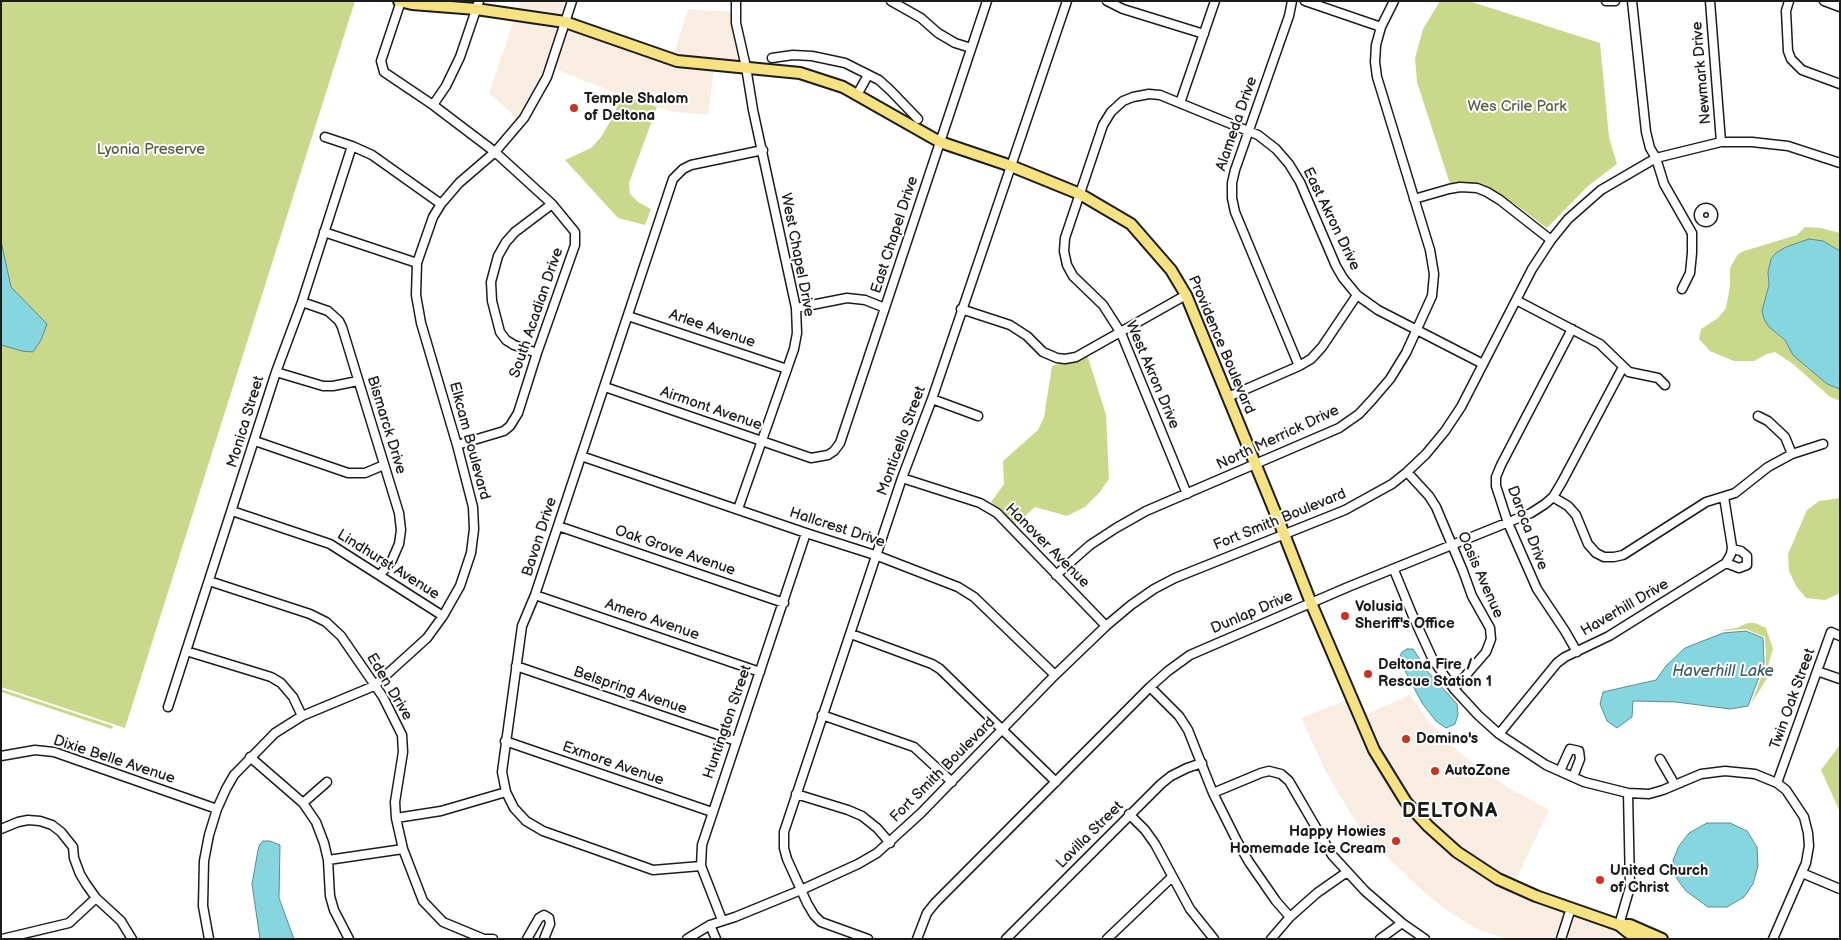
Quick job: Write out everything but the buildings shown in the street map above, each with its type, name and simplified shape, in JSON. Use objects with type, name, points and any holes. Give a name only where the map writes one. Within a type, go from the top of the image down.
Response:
[{"type":"main road","name":"Providence Boulevard","points":[[400,1],[477,5],[565,22],[677,61],[800,73],[843,87],[940,142],[1011,166],[1080,194],[1131,224],[1171,270],[1186,295],[1311,603],[1374,750],[1406,802],[1428,826],[1457,852],[1478,867],[1510,885],[1620,925],[1630,925],[1662,939]]},
{"type":"main road","name":"Providence Boulevard","points":[[1620,925],[1629,933],[1642,939]]},
{"type":"street","name":"South Acadian Drive","points":[[400,1],[384,51],[382,61],[384,72],[433,104],[495,152],[552,204],[576,232],[575,244],[518,413],[510,426],[504,431],[457,445]]},
{"type":"street","name":"Elkcam Boulevard","points":[[209,939],[203,906],[204,861],[217,809],[234,775],[275,733],[302,716],[374,686],[427,638],[444,616],[460,586],[471,553],[474,529],[473,507],[457,445],[421,324],[416,296],[418,263],[433,217],[441,204],[459,183],[495,152],[521,122],[547,77],[572,1]]},
{"type":"street","name":"West Chapel Drive","points":[[736,1],[735,18],[796,308],[797,333],[794,349],[738,509]]},
{"type":"street","points":[[891,1],[908,10],[938,33],[955,43],[972,48]]},
{"type":"street","points":[[908,10],[911,1]]},
{"type":"street","name":"East Chapel Drive","points":[[809,457],[816,458],[828,455],[840,443],[987,1]]},
{"type":"street","name":"Monticello Street","points":[[868,939],[821,922],[807,903],[787,859],[784,848],[784,832],[822,715],[878,556],[902,478],[932,399],[1067,1]]},
{"type":"street","points":[[1107,1],[1123,9],[1204,34]]},
{"type":"street","points":[[1180,103],[1215,1]]},
{"type":"street","name":"Alameda Drive","points":[[1292,1],[1289,16],[1235,170],[1232,183],[1232,198],[1235,212],[1299,366]]},
{"type":"street","points":[[1305,1],[1381,27]]},
{"type":"street","name":"North Merrick Drive","points":[[1056,575],[1090,546],[1146,511],[1339,428],[1359,414],[1390,379],[1406,353],[1432,296],[1434,274],[1430,250],[1377,77],[1375,62],[1376,45],[1381,27],[1394,1]]},
{"type":"street","points":[[1606,1],[1616,1]]},
{"type":"street","points":[[1632,1],[1646,132],[1650,148],[1656,158],[1664,184],[1692,233],[1690,273],[1682,289]]},
{"type":"street","name":"Newmark Drive","points":[[1710,1],[1721,142]]},
{"type":"street","points":[[1789,1],[1786,11],[1788,51],[1795,64],[1802,70],[1840,84]]},
{"type":"street","points":[[1824,1],[1840,7]]},
{"type":"street","points":[[433,104],[446,86],[460,57],[477,5]]},
{"type":"street","points":[[772,58],[793,55],[829,59],[845,63],[868,75],[890,90],[918,119]]},
{"type":"street","points":[[857,95],[868,75]]},
{"type":"street","name":"West Akron Drive","points":[[1180,103],[1160,95],[1133,96],[1111,112],[1103,125],[1065,238],[1064,251],[1067,265],[1073,276],[1103,305],[1121,333],[1187,494]]},
{"type":"street","name":"East Akron Drive","points":[[1180,103],[1249,130],[1276,149],[1289,164],[1300,182],[1336,266],[1357,295],[1378,310],[1483,364]]},
{"type":"street","points":[[324,137],[372,155],[441,204]]},
{"type":"street","name":"Fort Smith Boulevard","points":[[687,939],[710,925],[735,917],[801,890],[878,853],[952,782],[1106,626],[1154,589],[1175,578],[1345,510],[1392,484],[1407,472],[1426,454],[1445,431],[1461,407],[1532,269],[1551,240],[1568,219],[1601,190],[1656,158],[1721,142],[1752,142],[1788,146],[1840,162]]},
{"type":"street","name":"Monica Street","points":[[168,707],[276,372],[302,302],[352,146]]},
{"type":"street","name":"Bavon Drive","points":[[701,866],[653,870],[543,831],[526,821],[514,808],[506,792],[502,772],[522,626],[535,595],[673,179],[691,165],[763,150]]},
{"type":"street","points":[[1414,199],[1460,187],[1477,188],[1500,200],[1551,240]]},
{"type":"street","points":[[537,353],[514,345],[506,340],[500,332],[492,301],[492,282],[498,256],[506,242],[515,232],[552,204]]},
{"type":"street","points":[[1688,225],[1701,218]]},
{"type":"street","points":[[324,232],[418,263]]},
{"type":"street","points":[[961,309],[1010,326],[1027,336],[1043,352],[1065,359],[1076,357],[1186,295]]},
{"type":"street","points":[[1228,398],[1311,359],[1357,295]]},
{"type":"street","points":[[796,308],[847,298],[866,300],[885,308]]},
{"type":"street","points":[[1516,300],[1600,344],[1629,372],[1658,378],[1665,384]]},
{"type":"street","name":"Bismarck Drive","points":[[302,302],[328,311],[339,321],[399,513],[401,530],[399,544],[392,560],[380,575]]},
{"type":"street","name":"Arlee Avenue","points":[[628,316],[787,369]]},
{"type":"street","name":"Daroca Drive","points":[[1572,329],[1496,477],[1496,486],[1508,523],[1536,589],[1577,652]]},
{"type":"street","name":"Dunlap Drive","points":[[917,939],[927,913],[935,904],[1150,687],[1190,655],[1311,603],[1531,514],[1554,496],[1623,367]]},
{"type":"street","points":[[276,372],[323,386],[333,386],[358,380]]},
{"type":"street","name":"Airmont Avenue","points":[[604,387],[809,457]]},
{"type":"street","points":[[932,399],[978,416]]},
{"type":"street","points":[[1758,416],[1768,421],[1785,436],[1792,454]]},
{"type":"street","points":[[255,442],[348,473],[364,473],[384,466]]},
{"type":"street","points":[[1554,496],[1568,506],[1576,515],[1588,544],[1596,553],[1604,557],[1623,555],[1706,502],[1735,494],[1768,466],[1792,454],[1823,444]]},
{"type":"street","name":"Hallcrest Drive","points":[[581,456],[806,534],[878,556],[958,587],[974,597],[1055,676]]},
{"type":"street","name":"Oasis Avenue","points":[[1407,472],[1429,496],[1436,507],[1472,596],[1490,628],[1490,639],[1486,652],[1454,689]]},
{"type":"street","name":"Hanover Avenue","points":[[902,478],[980,503],[997,513],[1106,626]]},
{"type":"street","points":[[1724,497],[1732,549],[1726,563],[1739,568],[1745,567],[1747,565],[1747,556],[1741,551],[1732,549]]},
{"type":"street","name":"Lindhurst Avenue","points":[[232,511],[330,544],[444,616]]},
{"type":"street","name":"Oak Grove Avenue","points":[[558,526],[784,603]]},
{"type":"street","name":"Huntington Street","points":[[722,920],[701,866],[702,845],[806,534]]},
{"type":"street","name":"Haverhill Drive","points":[[1499,734],[1557,663],[1609,636],[1726,563]]},
{"type":"street","points":[[1394,570],[1433,660],[1454,689],[1478,716],[1499,734],[1525,752],[1573,777],[1628,793],[1650,794],[1701,774],[1725,771],[1756,774],[1777,783],[1786,790],[1804,817],[1809,846],[1806,863],[1773,939]]},
{"type":"street","name":"Eden Drive","points":[[209,580],[310,614],[326,622],[341,636],[383,697],[402,735],[403,752],[395,802],[396,818],[403,849],[423,901],[443,922],[484,939],[494,939]]},
{"type":"street","name":"Amero Avenue","points":[[535,595],[760,672]]},
{"type":"street","name":"Twin Oak Street","points":[[1777,783],[1831,632],[1840,636]]},
{"type":"street","points":[[851,634],[932,664],[940,669],[1004,729],[1056,782]]},
{"type":"street","points":[[186,651],[271,677],[281,683],[293,697],[302,716]]},
{"type":"street","name":"Belspring Avenue","points":[[516,666],[736,741]]},
{"type":"street","points":[[1818,671],[1840,680]]},
{"type":"street","points":[[1150,687],[1179,716],[1188,730],[1213,793],[1249,862],[1276,901],[1290,917]]},
{"type":"street","points":[[822,715],[914,747],[952,782]]},
{"type":"street","name":"Exmore Avenue","points":[[505,741],[712,812]]},
{"type":"street","points":[[1560,771],[1570,749],[1579,751],[1580,759],[1573,777]]},
{"type":"street","name":"Dixie Belle Avenue","points":[[1,756],[35,750],[54,752],[217,809]]},
{"type":"street","points":[[250,757],[303,803],[316,822],[328,860],[330,896],[334,910],[349,939]]},
{"type":"street","points":[[1660,759],[1675,785]]},
{"type":"street","name":"Lavilla Street","points":[[1006,939],[1130,814],[1171,776],[1202,763]]},
{"type":"street","points":[[1213,793],[1268,771],[1281,774],[1289,781],[1332,855],[1346,872],[1402,923],[1425,939]]},
{"type":"street","points":[[303,803],[327,782]]},
{"type":"street","points":[[396,818],[441,811],[506,792]]},
{"type":"street","points":[[1620,925],[1630,887],[1628,793]]},
{"type":"street","points":[[796,794],[862,816],[877,828],[890,843]]},
{"type":"street","points":[[1130,814],[1155,844],[1190,909],[1214,939]]},
{"type":"street","points":[[1,829],[28,820],[52,825],[61,832],[73,847],[74,858],[80,874],[96,898],[121,921],[132,939]]},
{"type":"street","points":[[328,860],[403,849]]},
{"type":"street","points":[[1271,939],[1290,917],[1346,872]]},
{"type":"street","points":[[1802,873],[1840,889]]},
{"type":"street","points":[[1107,939],[1172,877]]},
{"type":"street","points":[[2,939],[69,923],[96,898]]},
{"type":"street","points":[[1561,939],[1572,908]]},
{"type":"street","points":[[527,939],[539,918],[544,915],[549,918],[550,924],[544,939]]},
{"type":"street","points":[[1380,939],[1402,923]]},
{"type":"street","points":[[710,925],[716,939]]},
{"type":"shaded area","points":[[521,1],[569,1],[563,19],[517,12]]},
{"type":"shaded area","points":[[688,9],[732,12],[742,64],[673,57]]},
{"type":"shaded area","points":[[515,17],[562,24],[544,76],[519,120],[489,93]]},
{"type":"shaded area","points":[[567,25],[714,67],[708,115],[674,112],[621,95],[553,68]]},
{"type":"shaded area","points":[[1410,695],[1429,722],[1461,754],[1507,787],[1549,810],[1514,884],[1459,850],[1409,800],[1376,749],[1362,716]]},
{"type":"shaded area","points":[[1349,699],[1389,780],[1456,854],[1568,910],[1558,939],[1508,939],[1479,930],[1449,912],[1425,893],[1377,847],[1356,822],[1327,774],[1301,718]]},
{"type":"shaded area","points":[[1573,912],[1619,928],[1617,939],[1564,939]]},
{"type":"green space","name":"Lyonia Preserve","points":[[1,1],[355,1],[125,728],[1,687]]},
{"type":"green space","name":"Wes Crile Park","points":[[1440,1],[1469,1],[1600,43],[1609,137],[1617,164],[1588,186],[1547,228],[1512,202],[1486,187],[1469,183],[1450,184],[1417,82],[1415,58],[1423,29]]},
{"type":"green space","points":[[621,95],[657,107],[629,183],[630,194],[638,202],[651,209],[645,225],[618,218],[565,160],[591,148],[601,137],[614,115]]},
{"type":"green space","points":[[1805,227],[1821,228],[1840,233],[1840,251],[1831,246],[1768,272],[1769,285],[1762,311],[1769,327],[1785,340],[1804,363],[1827,384],[1840,389],[1840,401],[1830,397],[1793,364],[1775,352],[1754,361],[1734,361],[1710,351],[1699,339],[1701,329],[1718,318],[1726,308],[1730,285],[1730,268],[1738,254],[1797,235]]},
{"type":"green space","points":[[1087,354],[1106,415],[1109,479],[1099,493],[1085,507],[1067,516],[1035,507],[1015,525],[991,502],[1004,484],[1003,461],[1038,430],[1044,417],[1052,366]]},
{"type":"green space","points":[[1840,498],[1840,593],[1825,600],[1806,598],[1796,586],[1789,571],[1788,554],[1807,510],[1819,501]]},
{"type":"green space","points":[[1748,623],[1755,623],[1766,628],[1773,649],[1766,680],[1751,704],[1766,664],[1765,637],[1746,629],[1717,633],[1723,630],[1736,628]]},
{"type":"green space","points":[[1,689],[113,726],[112,729],[1,692]]},
{"type":"green space","points":[[1840,745],[1840,812],[1821,770]]},
{"type":"water","points":[[1809,239],[1823,241],[1840,251],[1840,389],[1827,384],[1793,355],[1785,340],[1769,327],[1762,311],[1769,285],[1768,272],[1771,259],[1776,253],[1786,247]]},
{"type":"water","points":[[1,241],[11,287],[47,324],[41,340],[33,352],[1,345]]},
{"type":"water","name":"Haverhill Lake","points":[[1746,631],[1763,638],[1764,664],[1748,706],[1730,709],[1676,702],[1633,701],[1632,717],[1617,728],[1607,721],[1600,704],[1603,692],[1656,680],[1666,666],[1685,648],[1723,633]]},
{"type":"water","points":[[1407,649],[1413,649],[1428,672],[1457,704],[1458,715],[1455,724],[1446,728],[1436,721],[1422,703],[1401,663],[1400,656]]},
{"type":"water","points":[[1707,823],[1730,823],[1747,831],[1757,847],[1758,866],[1753,884],[1744,897],[1727,907],[1708,907],[1686,891],[1677,879],[1673,860],[1679,846],[1689,833]]},
{"type":"water","points":[[263,841],[270,841],[280,845],[279,898],[294,939],[260,939],[252,884],[258,850]]},
{"type":"place","name":"Temple Shalom of Deltona","points":[[574,108]]},
{"type":"place","name":"Volusia Sheriff's Office","points":[[1345,616]]},
{"type":"place","name":"Deltona Fire / Rescue Station 1","points":[[1368,674]]},
{"type":"place","name":"Domino's","points":[[1406,739]]},
{"type":"place","name":"AutoZone","points":[[1435,771]]},
{"type":"place","name":"Happy Howies Homemade Ice Cream","points":[[1396,841]]},
{"type":"place","name":"United Church of Christ","points":[[1600,880]]},
{"type":"district","name":"DELTONA","points":[[1450,812]]}]
